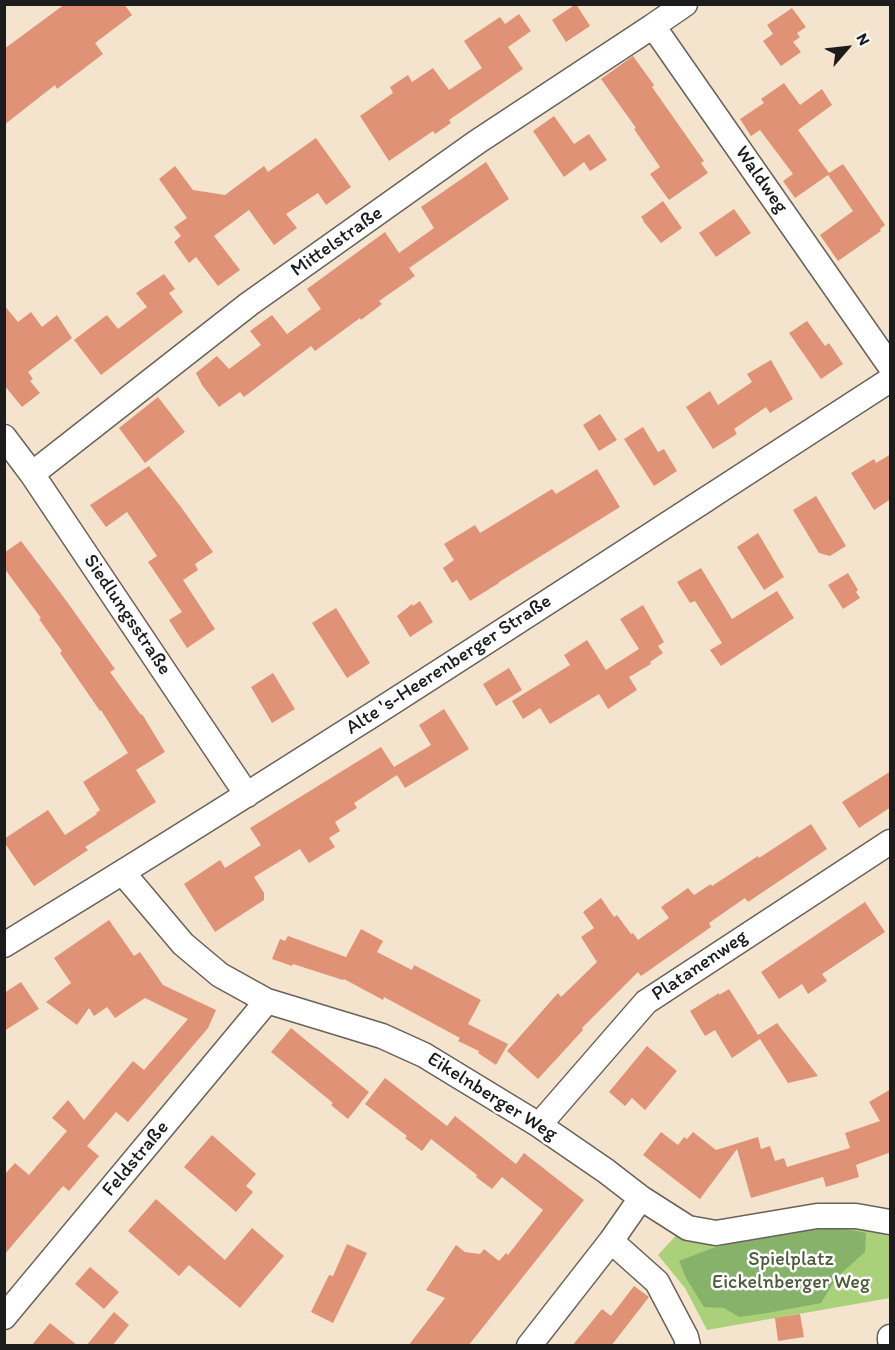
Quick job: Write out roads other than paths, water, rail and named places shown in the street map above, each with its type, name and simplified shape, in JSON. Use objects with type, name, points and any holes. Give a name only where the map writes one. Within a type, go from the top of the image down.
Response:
[{"type":"street","points":[[653,26],[685,4]]},
{"type":"street","name":"Waldweg","points":[[653,26],[891,366]]},
{"type":"street","name":"Mittelstraße","points":[[32,474],[249,304],[477,142],[653,26]]},
{"type":"street","name":"Alte 's-Heerenberger Straße","points":[[4,945],[248,795],[891,380]]},
{"type":"street","name":"Siedlungsstraße","points":[[4,437],[32,474],[248,795]]},
{"type":"street","name":"Platanenweg","points":[[538,1125],[646,1002],[891,842]]},
{"type":"street","name":"Eikelnberger Weg","points":[[123,873],[183,944],[220,975],[267,1001],[382,1036],[424,1055],[538,1125],[641,1198],[688,1228],[716,1233],[817,1216],[856,1216],[891,1222]]},
{"type":"street","name":"Feldstraße","points":[[4,1317],[267,1001]]},
{"type":"street","points":[[529,1346],[611,1241],[641,1198]]},
{"type":"street","points":[[611,1241],[657,1282],[686,1337],[688,1346]]},
{"type":"park label","name":"Spielplatz Eickelnberger Weg","points":[[791,1272]]}]
